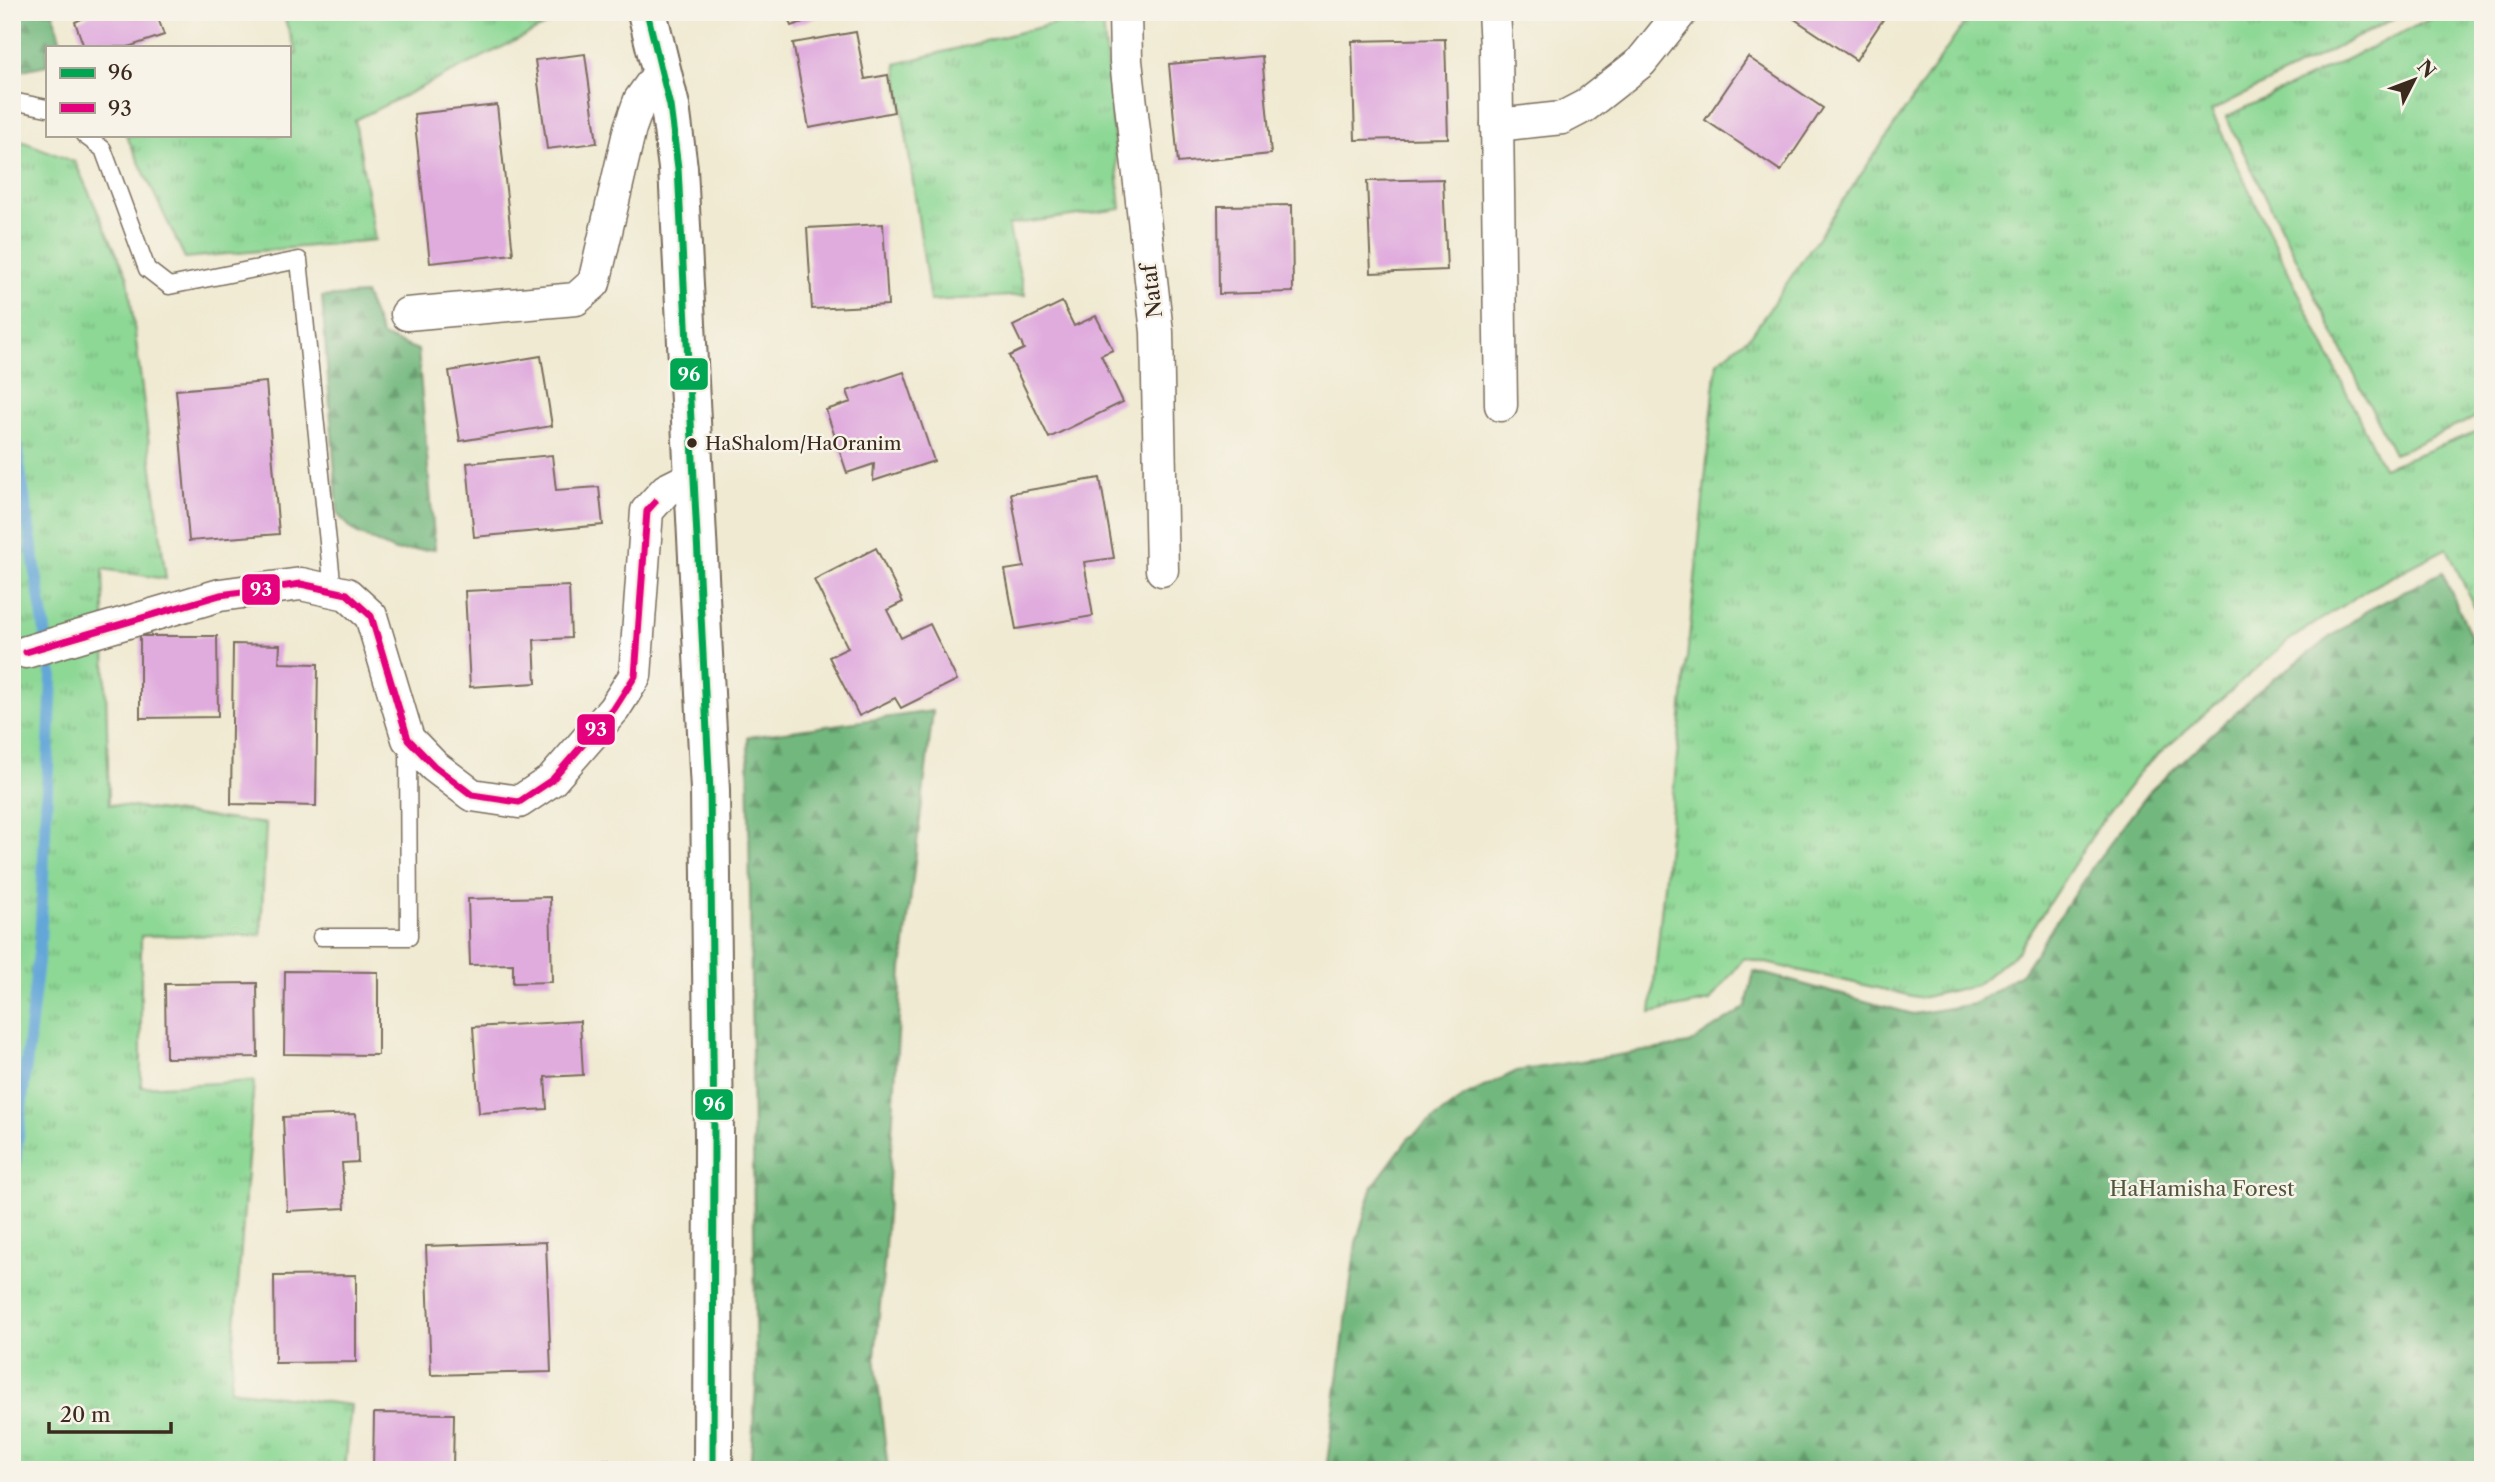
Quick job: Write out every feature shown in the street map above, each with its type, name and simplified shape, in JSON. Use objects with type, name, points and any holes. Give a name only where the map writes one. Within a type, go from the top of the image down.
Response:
[{"type":"main road","points":[[647,12],[670,106],[678,168],[710,790],[714,1137],[713,1470]]},
{"type":"street","name":"Nataf","points":[[1125,12],[1126,61],[1157,332],[1162,570]]},
{"type":"street","points":[[1494,12],[1501,405]]},
{"type":"street","points":[[1497,125],[1562,118],[1585,106],[1641,62],[1681,12]]},
{"type":"street","points":[[407,314],[576,299],[594,283],[629,128],[639,100],[662,69]]},
{"type":"street","points":[[26,652],[220,595],[302,584],[347,594],[371,615],[408,739],[434,766],[472,794],[519,802],[552,780],[614,709],[635,676],[647,511],[666,490],[694,476]]},
{"type":"lane","points":[[12,101],[46,108]]},
{"type":"lane","points":[[85,136],[103,149],[147,269],[169,286],[299,260],[332,591]]},
{"type":"lane","points":[[321,937],[409,937],[408,739]]},
{"type":"green space","points":[[12,12],[53,12],[62,46],[46,46],[46,65],[12,72]]},
{"type":"green space","points":[[282,12],[573,12],[355,120],[375,240],[185,258],[126,136],[290,136],[290,56],[297,53]]},
{"type":"green space","points":[[1102,12],[1121,209],[1008,225],[1025,295],[930,301],[896,64]]},
{"type":"green space","points":[[1972,12],[2407,12],[2211,111],[2383,468],[2483,429],[2483,626],[2447,548],[2368,589],[2288,641],[2143,768],[2100,824],[2018,951],[1976,985],[1921,998],[1744,958],[1710,1001],[1651,1013],[1717,362],[1752,334]]},
{"type":"green space","points":[[2445,12],[2483,12],[2483,414],[2394,454],[2226,117]]},
{"type":"green space","points":[[12,137],[75,162],[128,278],[166,579],[103,569],[109,804],[266,824],[261,935],[141,936],[141,1087],[254,1081],[230,1390],[351,1405],[345,1470],[12,1470]]},
{"type":"green space","points":[[365,294],[382,336],[418,350],[435,549],[395,551],[356,533],[338,515],[322,297]]},
{"type":"green space","name":"HaHamisha Forest","points":[[2442,572],[2483,663],[2483,1470],[1326,1470],[1356,1243],[1373,1186],[1408,1139],[1465,1096],[1517,1071],[1689,1044],[1746,1007],[1754,971],[1913,1014],[1974,1004],[2022,973],[2092,867],[2151,790],[2262,688],[2366,611]]},
{"type":"green space","points":[[933,711],[902,969],[884,1264],[875,1356],[888,1470],[750,1470],[756,1387],[748,737]]},
{"type":"building","points":[[96,12],[156,12],[164,35],[131,46],[84,46],[75,22]]},
{"type":"building","points":[[786,12],[831,12],[831,13],[791,26]]},
{"type":"building","points":[[1784,12],[1888,12],[1856,60]]},
{"type":"building","points":[[856,32],[865,79],[888,75],[894,112],[809,128],[793,43]]},
{"type":"building","points":[[1445,39],[1448,138],[1355,140],[1352,41]]},
{"type":"building","points":[[585,54],[597,143],[547,149],[535,60]]},
{"type":"building","points":[[1262,56],[1271,154],[1178,163],[1169,64]]},
{"type":"building","points":[[1748,57],[1823,108],[1781,171],[1705,120]]},
{"type":"building","points":[[497,105],[513,254],[430,263],[414,114]]},
{"type":"building","points":[[1443,179],[1447,270],[1371,273],[1367,181]]},
{"type":"building","points":[[1292,205],[1293,292],[1219,294],[1218,206]]},
{"type":"building","points":[[883,224],[888,305],[812,309],[807,228]]},
{"type":"building","points":[[1062,302],[1074,326],[1096,316],[1113,350],[1101,355],[1123,402],[1049,438],[1009,356],[1024,349],[1013,326]]},
{"type":"building","points":[[541,356],[552,426],[460,441],[449,371]]},
{"type":"building","points":[[904,372],[934,461],[873,481],[874,464],[847,473],[826,410],[851,402],[847,391]]},
{"type":"building","points":[[266,382],[279,534],[189,541],[176,390]]},
{"type":"building","points":[[552,455],[556,490],[599,487],[603,525],[474,537],[467,463]]},
{"type":"building","points":[[1100,478],[1114,558],[1084,562],[1093,616],[1016,629],[1005,570],[1024,567],[1011,493]]},
{"type":"building","points":[[876,548],[903,602],[887,610],[901,638],[930,624],[957,680],[901,708],[895,698],[859,716],[829,657],[848,648],[814,580]]},
{"type":"building","points":[[569,586],[571,638],[534,640],[536,683],[470,687],[465,591]]},
{"type":"building","points":[[140,636],[217,636],[218,717],[140,718]]},
{"type":"building","points":[[233,644],[280,645],[279,663],[318,664],[316,806],[231,804]]},
{"type":"building","points":[[550,897],[552,982],[513,983],[513,964],[470,965],[468,899]]},
{"type":"building","points":[[285,971],[378,972],[378,1055],[284,1054]]},
{"type":"building","points":[[257,983],[258,1057],[166,1058],[165,984]]},
{"type":"building","points":[[580,1021],[583,1075],[545,1077],[547,1109],[479,1113],[473,1027]]},
{"type":"building","points":[[356,1114],[358,1162],[342,1163],[345,1208],[287,1211],[283,1117]]},
{"type":"building","points":[[546,1242],[551,1372],[431,1375],[426,1246]]},
{"type":"building","points":[[356,1275],[356,1362],[275,1363],[274,1276]]},
{"type":"building","points":[[374,1413],[454,1414],[453,1470],[373,1470]]},
{"type":"waterway","points":[[12,419],[52,677],[40,943],[12,1188]]},
{"type":"transit line","name":"96","points":[[647,12],[670,106],[678,168],[710,790],[714,1137],[713,1470]]},
{"type":"transit line","name":"93","points":[[26,652],[220,595],[301,584],[347,594],[371,616],[408,739],[434,766],[472,795],[519,802],[552,780],[614,709],[635,676],[647,511],[655,502]]},
{"type":"place","name":"HaShalom/HaOranim","points":[[692,443]]}]
